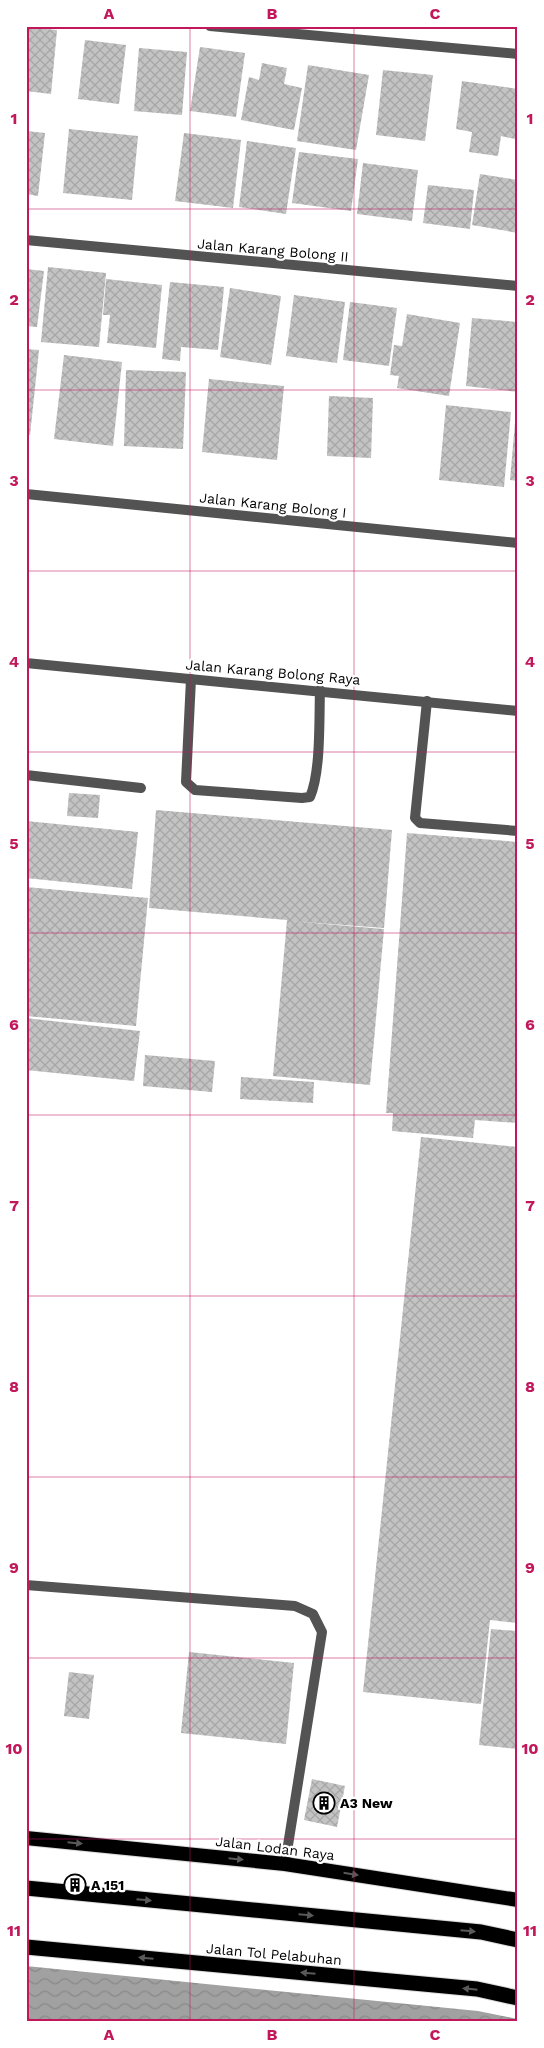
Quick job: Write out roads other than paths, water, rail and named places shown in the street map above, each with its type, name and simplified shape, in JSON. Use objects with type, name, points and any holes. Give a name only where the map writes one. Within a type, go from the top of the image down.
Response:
[{"type":"highway","name":"Jalan Lodan Raya","points":[[26,1838],[285,1864],[518,1900]]},
{"type":"highway","points":[[26,1888],[480,1932],[518,1940]]},
{"type":"highway","name":"Jalan Tol Pelabuhan","points":[[26,1947],[477,1989],[518,1998]]},
{"type":"street","points":[[210,26],[518,54]]},
{"type":"street","name":"Jalan Karang Bolong II","points":[[26,240],[518,286]]},
{"type":"street","name":"Jalan Karang Bolong I","points":[[26,494],[518,543]]},
{"type":"street","name":"Jalan Karang Bolong Raya","points":[[26,664],[320,690],[518,711]]},
{"type":"street","points":[[191,678],[186,782],[196,790],[310,797],[313,790],[316,759],[320,690]]},
{"type":"street","points":[[426,701],[416,818],[420,823],[518,831]]},
{"type":"street","points":[[26,775],[141,788]]},
{"type":"street","points":[[26,1585],[295,1606],[313,1614],[322,1632],[285,1864]]},
{"type":"water","points":[[26,1966],[478,2011],[518,2019],[518,2022],[26,2022]]},
{"type":"place","name":"A3 New","points":[[324,1803]]},
{"type":"place","name":"A 151","points":[[75,1885]]}]
